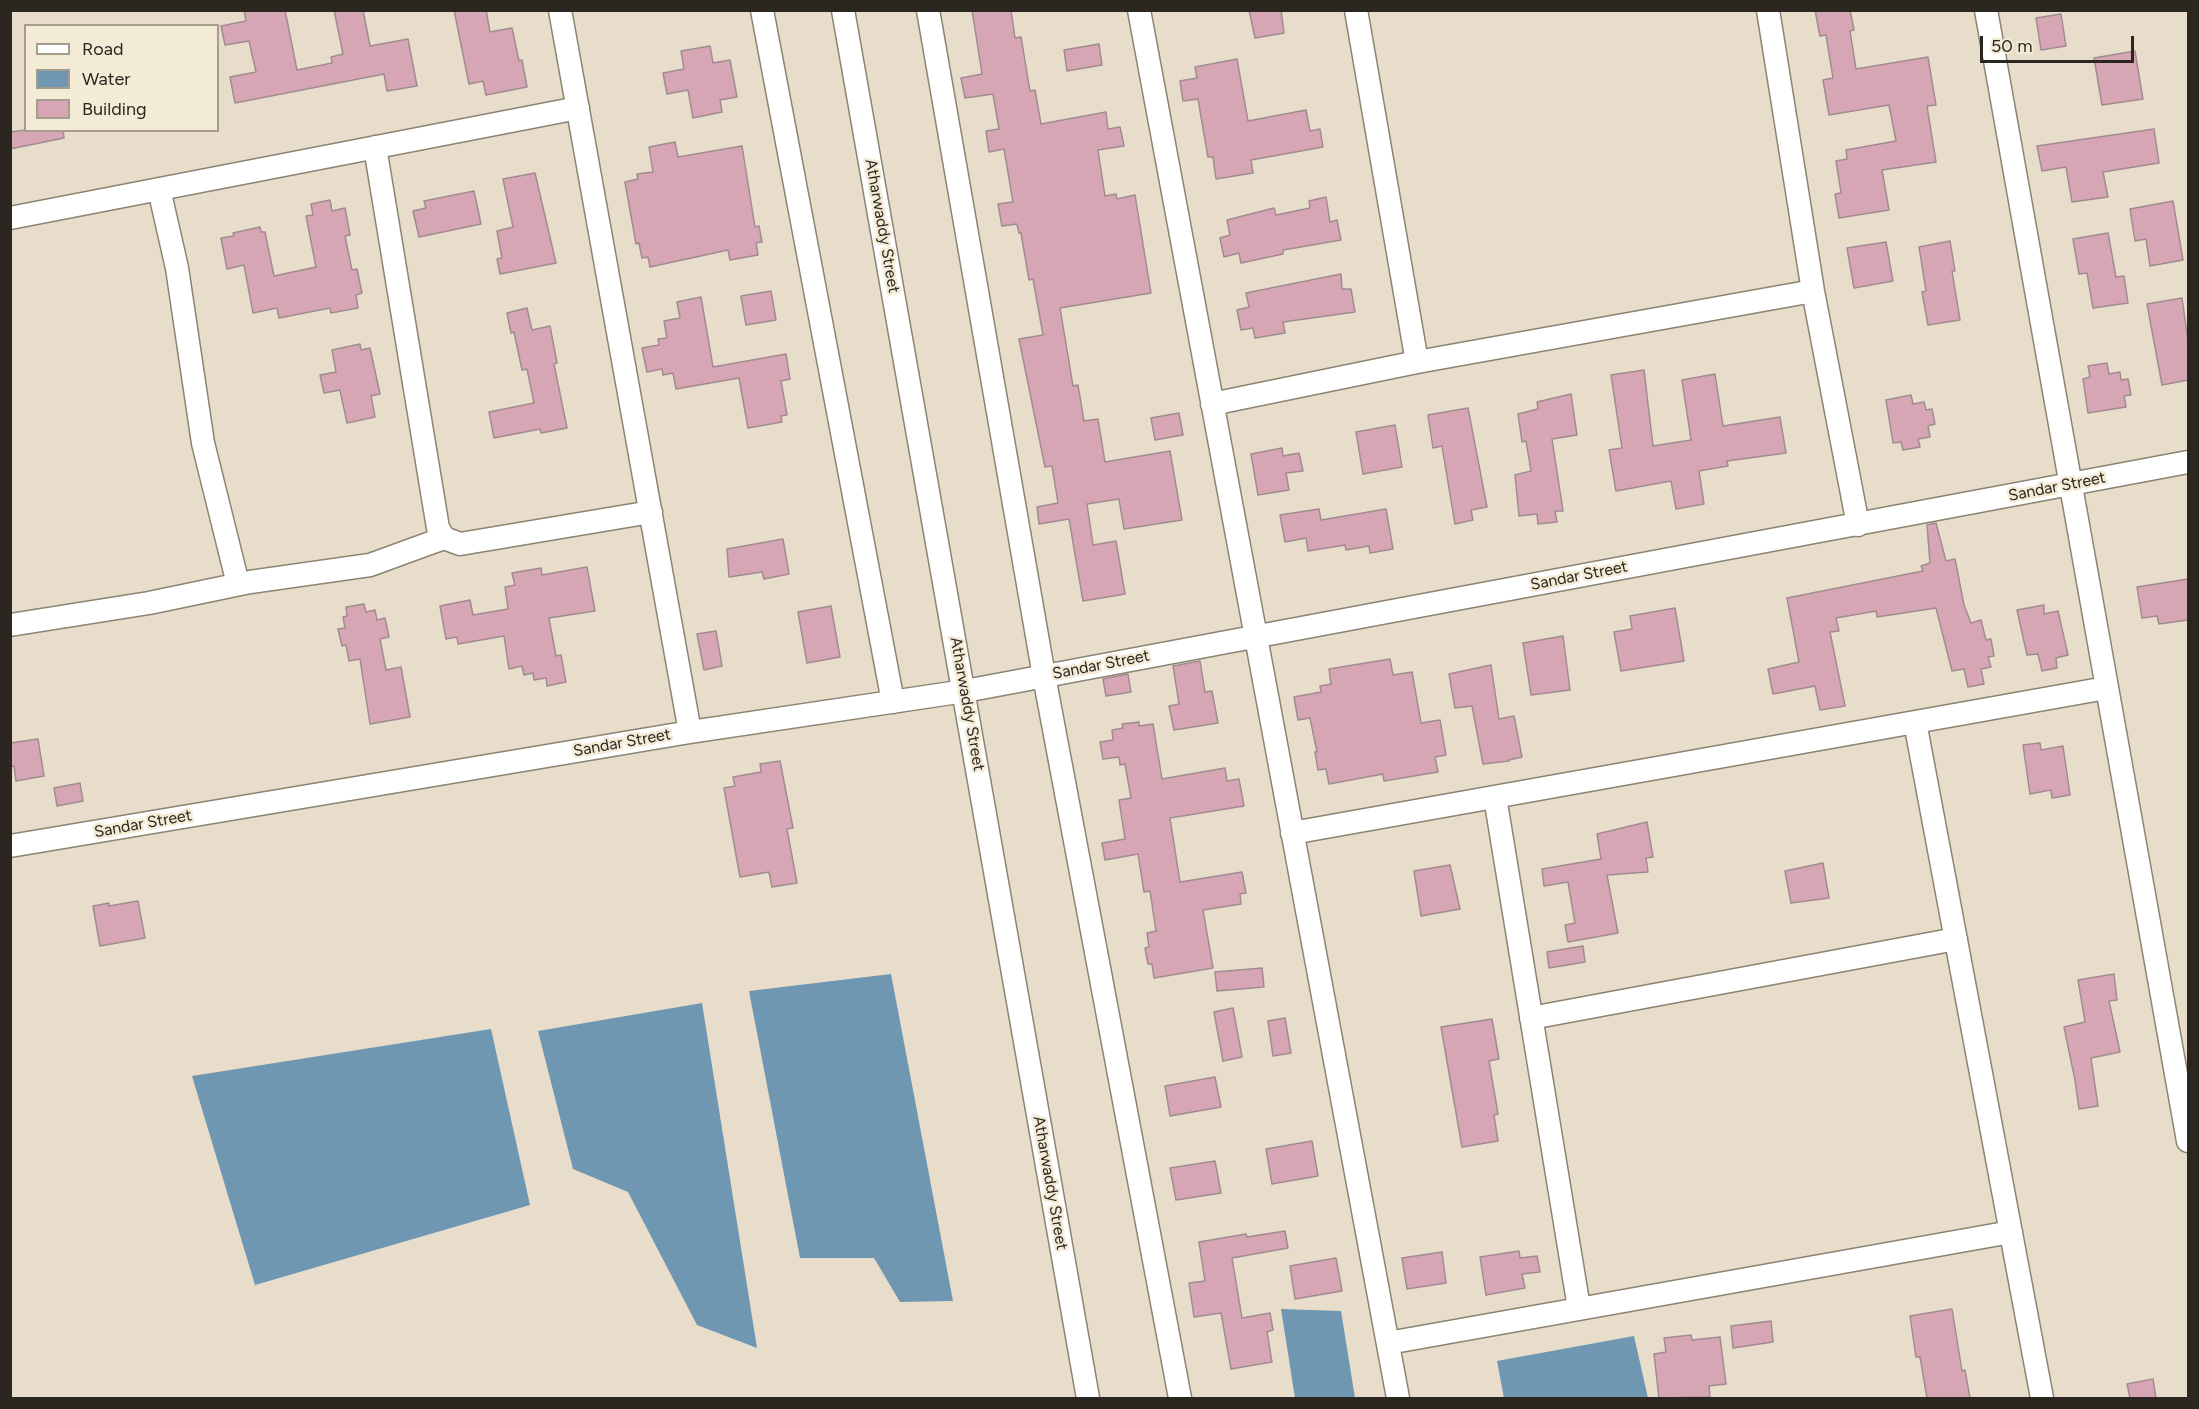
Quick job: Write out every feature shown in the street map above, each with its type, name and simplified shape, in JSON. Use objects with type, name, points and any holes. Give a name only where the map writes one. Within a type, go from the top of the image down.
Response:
[{"type":"street","points":[[560,10],[690,732]]},
{"type":"street","points":[[762,10],[893,702]]},
{"type":"street","name":"Atharwaddy Street","points":[[843,10],[1088,1398]]},
{"type":"street","points":[[928,10],[1044,676],[1180,1398]]},
{"type":"street","points":[[1140,10],[1398,1398]]},
{"type":"street","points":[[1356,10],[1416,362]]},
{"type":"street","points":[[1768,10],[1813,291],[1858,525]]},
{"type":"street","points":[[1986,10],[2188,1142]]},
{"type":"street","points":[[10,218],[578,108]]},
{"type":"street","points":[[375,147],[438,528],[444,538],[460,544],[651,512]]},
{"type":"street","points":[[159,189],[177,268],[203,443],[238,584]]},
{"type":"street","points":[[1212,404],[1416,362],[1813,291]]},
{"type":"street","name":"Sandar Street","points":[[10,846],[690,732],[965,691],[2188,462]]},
{"type":"street","points":[[10,625],[149,603],[238,584],[370,565],[444,538]]},
{"type":"street","points":[[1292,832],[2106,688]]},
{"type":"street","points":[[1915,722],[2042,1398]]},
{"type":"street","points":[[1495,797],[1578,1308]]},
{"type":"street","points":[[1531,1018],[1956,939]]},
{"type":"street","points":[[1388,1343],[2011,1233]]},
{"type":"water","points":[[891,974],[953,1301],[900,1302],[874,1258],[800,1258],[749,991]]},
{"type":"water","points":[[702,1003],[757,1348],[697,1325],[628,1192],[573,1169],[538,1031]]},
{"type":"water","points":[[491,1029],[530,1205],[255,1285],[192,1076]]},
{"type":"water","points":[[1281,1309],[1341,1311],[1355,1398],[1295,1398]]},
{"type":"water","points":[[1634,1336],[1648,1398],[1504,1398],[1497,1361]]},
{"type":"building","points":[[244,10],[285,10],[297,70],[332,63],[331,57],[343,54],[334,10],[363,10],[370,46],[408,39],[417,86],[387,91],[384,74],[235,103],[230,77],[256,72],[249,41],[225,45],[221,26],[246,21]]},
{"type":"building","points":[[454,10],[486,10],[490,32],[512,28],[519,61],[522,60],[527,87],[486,95],[483,81],[469,84]]},
{"type":"building","points":[[972,10],[1011,10],[1015,38],[1021,37],[1030,91],[1035,90],[1041,124],[1106,112],[1108,129],[1120,127],[1124,146],[1098,150],[1105,196],[1116,194],[1117,199],[1135,195],[1151,293],[1060,308],[1073,386],[1078,385],[1084,421],[1098,419],[1105,462],[1170,451],[1182,520],[1124,529],[1119,499],[1087,504],[1093,545],[1116,541],[1125,594],[1083,601],[1069,519],[1039,524],[1037,507],[1058,503],[1052,466],[1045,467],[1019,339],[1043,335],[1033,279],[1029,280],[1021,233],[1019,233],[1017,224],[1002,226],[998,204],[1013,202],[1004,149],[989,152],[986,131],[999,129],[993,94],[965,98],[961,78],[982,74]]},
{"type":"building","points":[[1249,10],[1281,10],[1284,33],[1255,38]]},
{"type":"building","points":[[1815,10],[1850,10],[1854,30],[1850,31],[1856,69],[1928,57],[1936,105],[1927,106],[1936,162],[1882,170],[1889,210],[1839,218],[1835,194],[1841,193],[1836,161],[1847,159],[1846,150],[1896,141],[1889,105],[1829,115],[1823,80],[1833,78],[1826,35],[1820,36]]},
{"type":"building","points":[[2061,14],[2066,46],[2041,50],[2036,18]]},
{"type":"building","points":[[1099,44],[1102,65],[1067,71],[1064,50]]},
{"type":"building","points":[[710,46],[713,63],[730,60],[737,97],[720,100],[722,112],[693,118],[688,90],[667,94],[663,73],[684,69],[681,51]]},
{"type":"building","points":[[2135,51],[2143,99],[2102,105],[2094,58]]},
{"type":"building","points":[[1237,59],[1248,121],[1306,110],[1310,131],[1320,129],[1323,147],[1251,160],[1253,173],[1216,179],[1213,157],[1208,157],[1198,99],[1183,101],[1180,81],[1197,78],[1195,67]]},
{"type":"building","points":[[2154,129],[2159,163],[2103,172],[2108,197],[2072,202],[2066,167],[2042,171],[2037,146]]},
{"type":"building","points":[[10,132],[63,132],[64,138],[10,149]]},
{"type":"building","points":[[675,142],[678,157],[742,146],[755,227],[759,226],[762,242],[756,243],[758,255],[730,260],[728,250],[650,267],[648,257],[642,258],[639,243],[636,244],[625,182],[638,179],[637,174],[653,172],[649,147]]},
{"type":"building","points":[[535,173],[556,263],[500,274],[497,259],[502,258],[497,231],[513,227],[503,179]]},
{"type":"building","points":[[474,191],[481,224],[419,237],[413,211],[426,208],[424,201]]},
{"type":"building","points":[[1326,197],[1330,222],[1337,220],[1341,240],[1283,250],[1283,254],[1241,263],[1239,253],[1224,257],[1220,238],[1230,235],[1227,220],[1274,208],[1276,215],[1310,208],[1309,201]]},
{"type":"building","points":[[330,200],[332,211],[345,208],[350,235],[345,236],[352,270],[357,269],[362,293],[356,295],[358,308],[331,313],[330,308],[279,318],[277,308],[253,313],[244,265],[227,269],[221,238],[260,227],[261,232],[265,232],[274,276],[316,267],[306,216],[313,215],[311,204]]},
{"type":"building","points":[[2173,201],[2183,260],[2150,266],[2146,239],[2135,241],[2130,209]]},
{"type":"building","points":[[2108,233],[2116,277],[2124,276],[2128,303],[2093,308],[2087,273],[2079,274],[2073,239]]},
{"type":"building","points":[[1950,241],[1960,320],[1928,325],[1922,292],[1926,291],[1919,247]]},
{"type":"building","points":[[1886,242],[1893,281],[1854,288],[1847,248]]},
{"type":"building","points":[[1341,274],[1342,289],[1351,289],[1355,312],[1283,322],[1285,333],[1255,338],[1253,328],[1241,330],[1237,310],[1249,307],[1246,293]]},
{"type":"building","points":[[771,291],[776,320],[746,325],[741,296]]},
{"type":"building","points":[[701,297],[713,367],[786,354],[790,379],[781,381],[787,415],[781,416],[782,422],[748,428],[739,378],[676,389],[673,373],[663,375],[662,369],[647,372],[642,348],[659,345],[658,339],[667,338],[664,321],[680,318],[677,302]]},
{"type":"building","points":[[2182,298],[2188,341],[2188,380],[2162,385],[2147,304]]},
{"type":"building","points":[[527,308],[532,330],[550,326],[557,363],[554,364],[567,428],[541,433],[540,429],[494,438],[489,412],[534,403],[527,369],[522,370],[514,332],[511,333],[507,313]]},
{"type":"building","points":[[360,344],[361,350],[370,348],[380,394],[371,396],[375,417],[347,423],[340,390],[324,393],[320,375],[336,372],[332,350]]},
{"type":"building","points":[[2107,363],[2109,374],[2120,372],[2121,380],[2128,379],[2131,395],[2124,396],[2126,407],[2088,413],[2083,379],[2090,377],[2088,366]]},
{"type":"building","points":[[1644,370],[1653,446],[1691,440],[1682,380],[1715,374],[1723,426],[1780,417],[1786,453],[1727,461],[1728,466],[1699,471],[1704,504],[1676,509],[1671,481],[1616,491],[1609,450],[1622,448],[1611,375]]},
{"type":"building","points":[[1571,394],[1577,435],[1552,439],[1563,511],[1555,511],[1557,522],[1538,524],[1537,514],[1519,516],[1515,475],[1531,471],[1526,441],[1522,442],[1518,414],[1538,409],[1537,402]]},
{"type":"building","points":[[1911,395],[1913,404],[1924,402],[1926,410],[1932,409],[1935,424],[1928,426],[1930,437],[1918,439],[1920,447],[1903,450],[1901,442],[1893,443],[1886,400]]},
{"type":"building","points":[[1468,408],[1487,507],[1471,510],[1473,520],[1455,524],[1442,446],[1433,448],[1428,415]]},
{"type":"building","points":[[1179,413],[1183,435],[1155,440],[1151,418]]},
{"type":"building","points":[[1395,425],[1402,467],[1363,474],[1356,432]]},
{"type":"building","points":[[1282,448],[1283,456],[1299,453],[1303,471],[1286,473],[1289,490],[1258,495],[1251,454]]},
{"type":"building","points":[[1319,509],[1321,520],[1386,509],[1393,549],[1370,553],[1369,546],[1346,550],[1345,545],[1308,551],[1306,538],[1285,542],[1280,515]]},
{"type":"building","points":[[1936,523],[1946,561],[1955,559],[1964,605],[1971,623],[1981,620],[1986,640],[1991,639],[1994,656],[1988,657],[1991,667],[1981,669],[1984,684],[1968,687],[1964,669],[1952,671],[1936,608],[1877,617],[1876,611],[1836,618],[1839,631],[1830,632],[1845,706],[1820,710],[1815,686],[1773,694],[1768,669],[1799,662],[1787,598],[1923,571],[1921,566],[1930,563],[1927,525]]},
{"type":"building","points":[[783,539],[789,574],[764,579],[762,572],[729,577],[727,549]]},
{"type":"building","points":[[587,567],[595,611],[549,618],[556,656],[561,655],[566,682],[547,686],[546,678],[534,680],[533,673],[524,675],[522,666],[509,669],[504,636],[458,644],[457,637],[446,639],[440,606],[470,600],[473,615],[508,609],[505,587],[515,585],[512,573],[541,568],[542,575]]},
{"type":"building","points":[[2188,579],[2188,620],[2159,624],[2157,616],[2142,618],[2137,587]]},
{"type":"building","points":[[364,604],[366,612],[375,610],[377,620],[385,618],[389,637],[380,639],[386,670],[401,667],[410,717],[370,724],[360,659],[349,661],[346,645],[342,646],[338,629],[345,628],[343,617],[347,616],[346,607]]},
{"type":"building","points":[[2044,605],[2044,614],[2058,611],[2068,655],[2056,658],[2057,668],[2042,671],[2038,654],[2027,655],[2017,610]]},
{"type":"building","points":[[831,606],[840,657],[807,663],[798,612]]},
{"type":"building","points":[[1675,608],[1684,661],[1621,671],[1614,632],[1632,629],[1630,616]]},
{"type":"building","points":[[716,631],[722,666],[704,670],[697,634]]},
{"type":"building","points":[[1563,636],[1570,690],[1531,695],[1523,643]]},
{"type":"building","points":[[1390,659],[1393,675],[1412,672],[1421,723],[1440,720],[1446,755],[1435,757],[1438,772],[1384,781],[1383,774],[1329,784],[1326,769],[1318,770],[1310,718],[1298,720],[1294,697],[1321,692],[1320,686],[1331,684],[1329,669]]},
{"type":"building","points":[[1200,661],[1205,692],[1212,691],[1218,723],[1174,730],[1169,706],[1179,704],[1173,666]]},
{"type":"building","points":[[1491,665],[1499,719],[1514,716],[1522,757],[1483,764],[1472,706],[1455,708],[1449,674]]},
{"type":"building","points":[[1128,674],[1131,692],[1106,696],[1103,679]]},
{"type":"building","points":[[1139,722],[1139,726],[1153,724],[1162,779],[1225,768],[1227,781],[1239,779],[1244,806],[1170,818],[1180,882],[1242,872],[1246,893],[1240,894],[1241,904],[1203,910],[1213,968],[1154,978],[1152,964],[1148,964],[1145,948],[1149,947],[1147,933],[1156,931],[1150,891],[1144,892],[1138,854],[1105,860],[1102,843],[1125,839],[1119,800],[1131,798],[1125,764],[1120,765],[1119,757],[1103,759],[1100,742],[1113,740],[1112,730],[1123,728],[1122,724]]},
{"type":"building","points":[[38,739],[44,776],[16,781],[14,766],[10,767],[10,743]]},
{"type":"building","points":[[2040,743],[2041,750],[2063,746],[2070,795],[2052,798],[2051,790],[2030,794],[2023,745]]},
{"type":"building","points":[[780,761],[793,828],[787,829],[797,883],[772,887],[769,872],[740,877],[724,788],[735,786],[733,777],[761,772],[760,764]]},
{"type":"building","points":[[80,783],[83,801],[57,806],[54,788]]},
{"type":"building","points":[[1647,822],[1653,857],[1646,858],[1648,872],[1607,875],[1618,933],[1568,942],[1565,925],[1575,923],[1568,882],[1544,886],[1542,869],[1601,859],[1597,834]]},
{"type":"building","points":[[1823,863],[1829,898],[1791,903],[1785,871]]},
{"type":"building","points":[[1450,865],[1460,909],[1421,916],[1414,871]]},
{"type":"building","points":[[138,901],[145,938],[100,946],[93,906]]},
{"type":"building","points":[[1583,946],[1585,962],[1549,968],[1547,952]]},
{"type":"building","points":[[1262,968],[1264,987],[1217,991],[1215,972]]},
{"type":"building","points":[[2114,974],[2117,1000],[2109,1001],[2120,1052],[2091,1058],[2098,1106],[2079,1109],[2064,1027],[2085,1022],[2078,980]]},
{"type":"building","points":[[1233,1008],[1242,1057],[1223,1061],[1214,1012]]},
{"type":"building","points":[[1285,1018],[1291,1053],[1273,1056],[1268,1021]]},
{"type":"building","points":[[1492,1019],[1499,1059],[1489,1061],[1498,1114],[1494,1115],[1498,1141],[1462,1147],[1441,1027]]},
{"type":"building","points":[[1215,1077],[1221,1107],[1170,1116],[1165,1086]]},
{"type":"building","points":[[1312,1141],[1318,1176],[1272,1184],[1266,1149]]},
{"type":"building","points":[[1215,1161],[1221,1193],[1176,1200],[1170,1168]]},
{"type":"building","points":[[1285,1231],[1288,1248],[1232,1258],[1242,1318],[1270,1313],[1273,1330],[1267,1332],[1272,1362],[1231,1369],[1221,1313],[1194,1317],[1189,1283],[1205,1281],[1199,1242],[1246,1234],[1247,1237]]},
{"type":"building","points":[[1519,1251],[1520,1258],[1537,1256],[1540,1272],[1522,1274],[1525,1288],[1486,1295],[1480,1257]]},
{"type":"building","points":[[1442,1252],[1446,1283],[1407,1289],[1402,1258]]},
{"type":"building","points":[[1336,1258],[1342,1291],[1295,1299],[1290,1266]]},
{"type":"building","points":[[1952,1309],[1962,1371],[1965,1370],[1970,1398],[1927,1398],[1920,1357],[1916,1357],[1910,1316]]},
{"type":"building","points":[[1771,1321],[1773,1342],[1733,1348],[1731,1326]]},
{"type":"building","points":[[1691,1335],[1692,1340],[1720,1337],[1726,1384],[1709,1386],[1710,1397],[1659,1398],[1654,1354],[1666,1352],[1664,1338]]},
{"type":"building","points":[[2153,1379],[2156,1398],[2130,1398],[2127,1384]]}]
